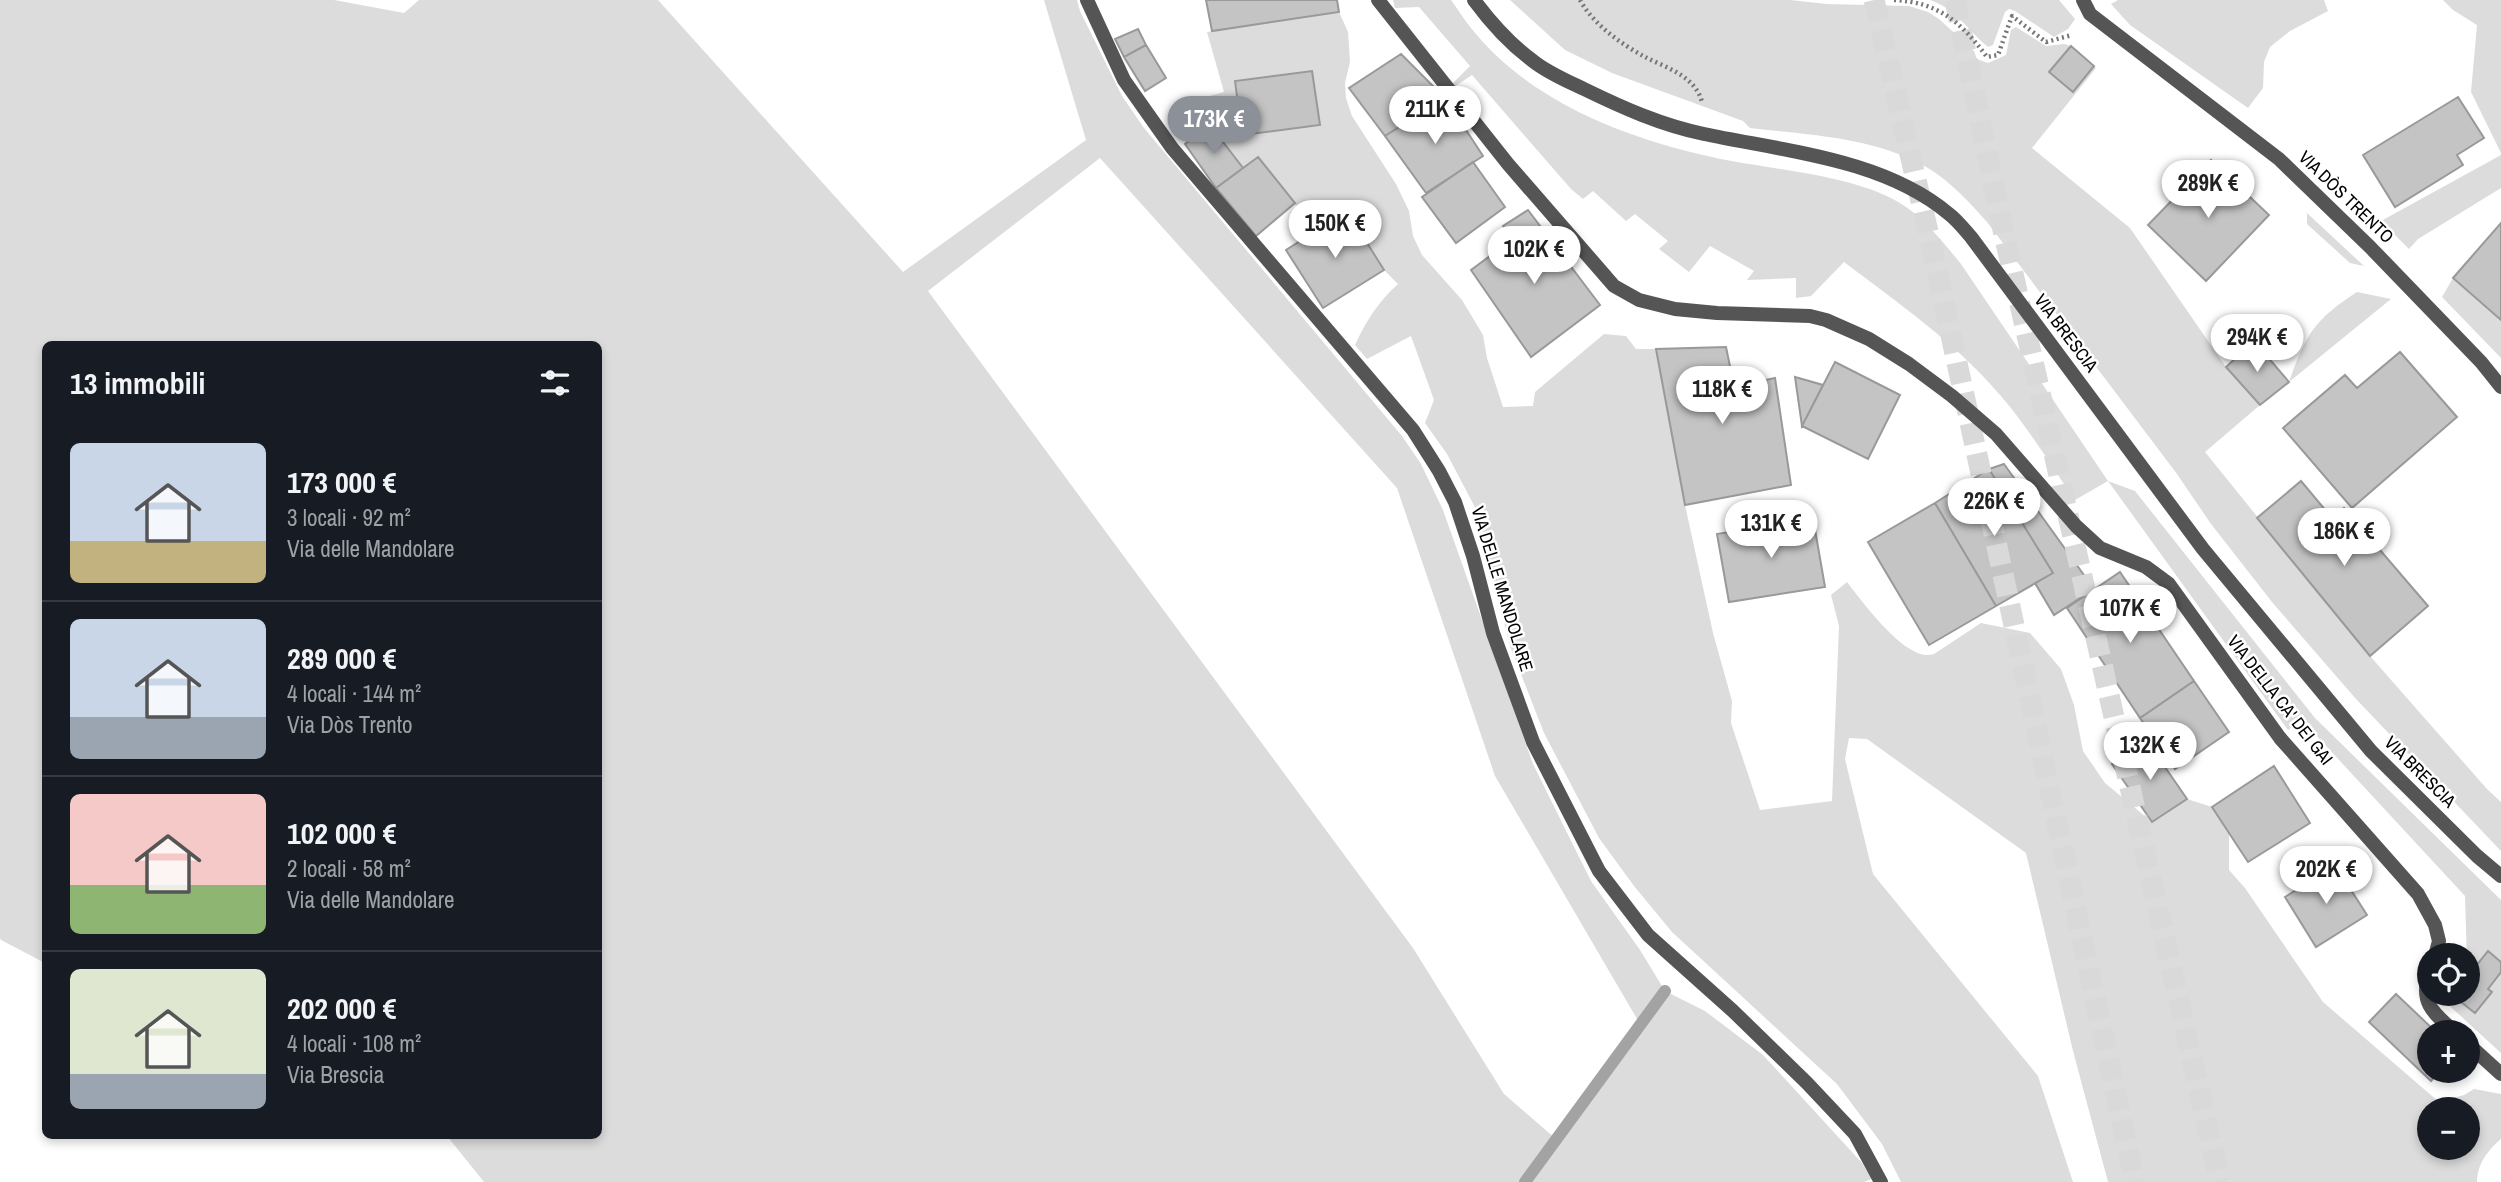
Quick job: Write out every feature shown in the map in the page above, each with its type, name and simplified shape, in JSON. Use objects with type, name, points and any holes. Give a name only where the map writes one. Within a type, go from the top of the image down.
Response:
[{"type":"street","name":"VIA DELLE MANDOLARE","points":[[1087,0],[1124,80],[1172,148],[1413,430],[1439,471],[1455,502],[1473,556],[1493,633],[1533,742],[1599,871],[1648,935],[1808,1083],[1855,1134],[1881,1182]]},
{"type":"street","name":"VIA DELLA CA' DEI GAI","points":[[1378,0],[1508,164],[1614,286],[1639,300],[1675,309],[1810,316],[1869,339],[1941,388],[1996,433],[2076,526],[2100,548],[2159,575],[2169,584],[2280,738],[2418,894],[2435,925],[2438,943]]},
{"type":"street","name":"VIA BRESCIA","points":[[1474,0],[1491,24],[1534,62],[1560,78],[1643,116],[1699,133],[1885,175],[1908,186],[1951,215],[1971,237],[2203,549],[2371,751],[2477,856],[2501,876]]},
{"type":"street","name":"VIA DÒS TRENTO","points":[[2083,0],[2090,14],[2279,159],[2370,247],[2481,362],[2501,387]]},
{"type":"street","points":[[2430,1006],[2442,1020]]},
{"type":"street","points":[[2480,1055],[2501,1074]]},
{"type":"path","points":[[1580,0],[1585,10],[1609,32],[1642,55],[1679,74]]},
{"type":"path","points":[[1894,0],[1936,7],[1952,19],[1987,57],[1998,55],[2012,16],[2046,42],[2072,35],[2080,27]]},
{"type":"shaded area","points":[[0,0],[334,0],[404,13],[419,0],[658,0],[903,272],[1086,140],[1044,0],[1077,0],[1122,96],[1144,128],[1402,436],[1421,464],[1443,510],[1533,764],[1591,881],[1640,950],[1665,991],[1705,1011],[1763,1055],[1862,1163],[1872,1179],[1864,1182],[484,1182],[449,1139],[602,1139],[602,341],[42,341],[42,961],[0,939]],"holes":[[[1100,158],[1397,488],[1495,776],[1640,1024],[1556,1139],[1504,1094],[1413,948],[928,291]]]},
{"type":"shaded area","points":[[1393,0],[1451,0],[1476,34],[1525,80],[1553,98],[1615,128],[1712,157],[1839,180],[1864,187],[1906,207],[1928,226],[1961,264],[2108,481],[2075,500],[2020,420],[1983,376],[1926,324],[1844,262],[1811,296],[1796,298],[1796,278],[1747,280],[1754,271],[1710,246],[1689,272],[1659,249],[1668,241],[1635,214],[1626,221],[1593,191],[1583,199],[1571,189],[1472,75],[1454,87],[1452,84],[1470,66],[1419,7],[1395,8]]},
{"type":"shaded area","points":[[1510,0],[1790,0],[1827,4],[1909,6],[1939,19],[1974,51],[1977,59],[1988,63],[2006,55],[2011,30],[2016,27],[2046,46],[2071,46],[2096,68],[2032,148],[2130,228],[2226,367],[2260,405],[2205,452],[2370,656],[2501,802],[2501,851],[2356,699],[2272,602],[1987,222],[1952,186],[1928,168],[1886,150],[1841,139],[1750,128],[1743,121],[1612,73],[1565,50]]},
{"type":"shaded area","points":[[1930,0],[2059,0],[2075,19],[2068,29],[2054,37],[2009,9],[2005,12],[1993,45],[1988,47],[1948,9]]},
{"type":"shaded area","points":[[2118,0],[2324,0],[2328,11],[2290,31],[2270,47],[2264,62],[2263,88],[2248,108],[2130,25],[2111,4]]},
{"type":"shaded area","points":[[2443,0],[2501,0],[2501,153],[2471,92],[2477,25],[2453,10]]},
{"type":"shaded area","points":[[1339,12],[1348,32],[1350,62],[1345,83],[1346,98],[1352,116],[1396,184],[1409,211],[1413,236],[1422,255],[1462,300],[1483,335],[1487,358],[1503,407],[1533,406],[1535,392],[1604,334],[1626,336],[1636,349],[1656,349],[1685,505],[1713,633],[1732,701],[1731,723],[1760,810],[1832,801],[1839,626],[1831,595],[1847,582],[1886,629],[1911,650],[1923,655],[1934,654],[1981,623],[2030,633],[2061,669],[2074,705],[2083,751],[2105,783],[2152,822],[2187,799],[2212,807],[2229,833],[2229,870],[2245,888],[2323,1002],[2433,1097],[2417,1097],[2417,1160],[2480,1160],[2480,1097],[2457,1097],[2474,1089],[2501,1094],[2501,1139],[2484,1158],[2477,1182],[2108,1182],[2073,1051],[2026,853],[1867,739],[1849,738],[1845,759],[1873,874],[2038,1076],[2073,1182],[1901,1182],[1882,1144],[1837,1084],[1672,932],[1599,838],[1544,733],[1510,646],[1478,513],[1447,454],[1425,423],[1434,400],[1411,336],[1367,359],[1355,345],[1373,312],[1398,284],[1384,270],[1347,212],[1316,231],[1258,157],[1243,168],[1210,125],[1184,103],[1224,92],[1207,32]]},
{"type":"shaded area","points":[[2501,155],[2501,188],[2418,239],[2409,249],[2381,221]]},
{"type":"shaded area","points":[[2307,213],[2364,266],[2350,263],[2307,224]]},
{"type":"shaded area","points":[[2453,278],[2501,320],[2501,358],[2442,297]]},
{"type":"shaded area","points":[[2357,292],[2391,299],[2289,382],[2313,330],[2331,311]]},
{"type":"shaded area","points":[[2108,481],[2135,491],[2315,718],[2501,900],[2501,1053],[2480,1034],[2480,1020],[2465,1020],[2450,1006],[2480,1006],[2480,943],[2466,943],[2465,896],[2302,720],[2288,730]]},
{"type":"building","points":[[1206,0],[1337,0],[1339,12],[1212,31]]},
{"type":"building","points":[[1138,29],[1146,45],[1124,57],[1115,39]]},
{"type":"building","points":[[1146,45],[1166,78],[1145,91],[1124,57]]},
{"type":"building","points":[[2071,46],[2094,66],[2073,92],[2049,72]]},
{"type":"building","points":[[1401,54],[1445,98],[1385,136],[1349,88]]},
{"type":"building","points":[[1312,71],[1320,125],[1242,135],[1235,81]]},
{"type":"building","points":[[2458,97],[2484,138],[2457,155],[2463,165],[2395,207],[2363,155]]},
{"type":"building","points":[[1445,98],[1483,156],[1426,193],[1385,136]]},
{"type":"building","points":[[1210,125],[1243,168],[1216,188],[1185,144]]},
{"type":"building","points":[[1258,157],[1295,203],[1256,236],[1216,188]]},
{"type":"building","points":[[2211,160],[2269,215],[2206,281],[2148,225]]},
{"type":"building","points":[[1473,162],[1505,207],[1456,243],[1422,197]]},
{"type":"building","points":[[1528,210],[1600,305],[1531,357],[1471,270],[1513,239],[1503,226]]},
{"type":"building","points":[[1347,211],[1384,270],[1323,308],[1286,250]]},
{"type":"building","points":[[2501,223],[2501,320],[2453,278]]},
{"type":"building","points":[[2254,341],[2289,382],[2260,405],[2226,367]]},
{"type":"building","points":[[1726,347],[1732,376],[1754,372],[1757,382],[1775,378],[1791,485],[1685,505],[1656,349]]},
{"type":"building","points":[[2400,352],[2457,417],[2352,508],[2283,428],[2345,375],[2357,388]]},
{"type":"building","points":[[1835,362],[1900,395],[1868,459],[1802,426]]},
{"type":"building","points":[[1795,377],[1823,385],[1802,426]]},
{"type":"building","points":[[2004,464],[2094,589],[2054,615],[2035,583],[2053,573],[1989,469]]},
{"type":"building","points":[[1989,469],[2053,573],[1996,606],[1935,503]]},
{"type":"building","points":[[2301,481],[2332,518],[2344,508],[2428,606],[2370,656],[2257,518]]},
{"type":"building","points":[[1935,503],[1996,606],[1929,645],[1868,542]]},
{"type":"building","points":[[1813,518],[1825,587],[1729,602],[1717,534]]},
{"type":"building","points":[[2120,572],[2194,681],[2140,718],[2067,608]]},
{"type":"building","points":[[2194,681],[2229,732],[2175,769],[2140,718]]},
{"type":"building","points":[[2147,741],[2187,799],[2152,822],[2112,764]]},
{"type":"building","points":[[2274,766],[2310,823],[2248,862],[2212,807]]},
{"type":"building","points":[[2335,865],[2367,915],[2316,947],[2285,897]]},
{"type":"building","points":[[2488,951],[2501,962],[2501,972],[2488,989],[2492,992],[2475,1013],[2466,1006],[2480,1006],[2480,961]]},
{"type":"building","points":[[2396,994],[2423,1020],[2417,1020],[2417,1068],[2369,1022]]},
{"type":"waterway","points":[[1525,1182],[1665,991]]},
{"type":"tunnel","points":[[1874,0],[1934,257],[2135,1182]]},
{"type":"tunnel","points":[[1955,0],[2001,221],[2220,1182]]}]
